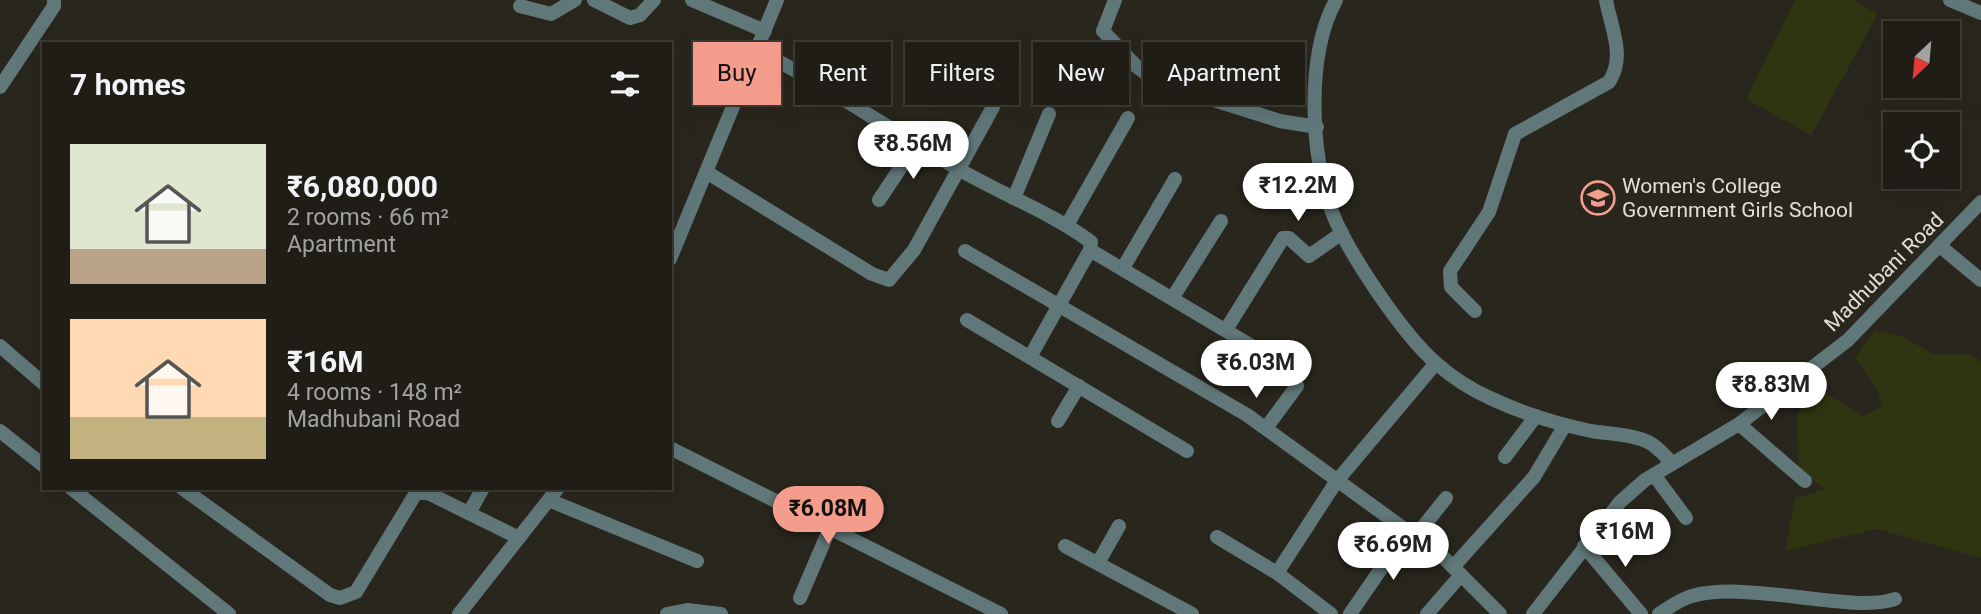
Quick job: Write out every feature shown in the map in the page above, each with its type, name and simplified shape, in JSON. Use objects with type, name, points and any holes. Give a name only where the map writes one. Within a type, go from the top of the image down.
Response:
[{"type":"street","points":[[0,87],[54,6],[54,0]]},
{"type":"street","points":[[520,6],[551,14],[575,0]]},
{"type":"street","points":[[594,0],[630,18],[640,15],[654,0]]},
{"type":"street","points":[[692,0],[765,31]]},
{"type":"street","points":[[761,42],[776,0]]},
{"type":"street","points":[[1115,0],[1103,31],[1137,67],[1150,76],[1174,88],[1280,121],[1317,127]]},
{"type":"street","points":[[1336,0],[1322,32],[1314,68],[1317,127],[1331,209],[1368,277],[1436,363],[1489,397],[1565,425],[1641,439],[1655,446],[1672,463]]},
{"type":"street","points":[[1475,311],[1451,287],[1450,271],[1489,212],[1515,134],[1609,82],[1616,71],[1619,55],[1606,0]]},
{"type":"street","points":[[1950,0],[1981,13]]},
{"type":"street","points":[[781,63],[957,168],[1067,225],[1091,242],[1090,250],[1030,356]]},
{"type":"street","points":[[672,254],[736,105]]},
{"type":"street","points":[[708,173],[872,274],[889,280],[914,250],[992,105]]},
{"type":"street","points":[[1014,198],[1049,114]]},
{"type":"street","points":[[1067,225],[1128,118]]},
{"type":"street","points":[[879,200],[917,143]]},
{"type":"street","points":[[1123,268],[1175,179]]},
{"type":"street","name":"Madhubani Road","points":[[1533,614],[1620,502],[1672,463],[1739,424],[1848,340],[1941,247],[1981,202]]},
{"type":"street","points":[[1173,297],[1221,221]]},
{"type":"street","points":[[1227,328],[1283,238],[1289,238],[1310,256],[1342,233]]},
{"type":"street","points":[[1941,247],[1981,280]]},
{"type":"street","points":[[1090,250],[1227,328],[1292,370],[1297,378],[1297,386],[1266,428]]},
{"type":"street","points":[[965,251],[1266,428],[1411,534],[1457,571],[1500,614]]},
{"type":"street","points":[[967,320],[1187,451]]},
{"type":"street","points":[[0,346],[42,382]]},
{"type":"street","points":[[1277,573],[1338,480],[1436,363]]},
{"type":"street","points":[[1058,421],[1079,386]]},
{"type":"street","points":[[1505,457],[1536,416]]},
{"type":"street","points":[[1739,424],[1805,481]]},
{"type":"street","points":[[1427,614],[1457,571],[1534,477],[1565,425]]},
{"type":"street","points":[[0,431],[42,464]]},
{"type":"street","points":[[672,449],[1001,614]]},
{"type":"street","points":[[1654,475],[1686,518]]},
{"type":"street","points":[[74,490],[229,614]]},
{"type":"street","points":[[186,490],[319,587],[340,598],[356,592],[416,492],[428,493],[519,538]]},
{"type":"street","points":[[469,513],[482,490]]},
{"type":"street","points":[[459,614],[555,494],[697,561]]},
{"type":"street","points":[[1350,614],[1411,534],[1446,498]]},
{"type":"street","points":[[1098,563],[1119,526]]},
{"type":"street","points":[[800,598],[830,527]]},
{"type":"street","points":[[1217,537],[1277,573],[1331,614]]},
{"type":"street","points":[[1065,546],[1192,614]]},
{"type":"street","points":[[1584,546],[1641,614]]},
{"type":"street","points":[[1659,614],[1679,601],[1701,594],[1749,592],[1804,609],[1873,608],[1895,599]]},
{"type":"street","points":[[667,614],[687,610],[721,614]]},
{"type":"green space","points":[[1795,0],[1853,0],[1878,14],[1811,135],[1746,99]]},
{"type":"green space","points":[[1875,330],[1904,337],[1933,354],[1972,355],[1981,362],[1981,558],[1877,529],[1785,551],[1795,499],[1825,489],[1799,468],[1797,417],[1809,383],[1863,416],[1882,407],[1877,388],[1855,358]]},
{"type":"place","name":"Women's College Government Girls School","points":[[1598,198]]}]
